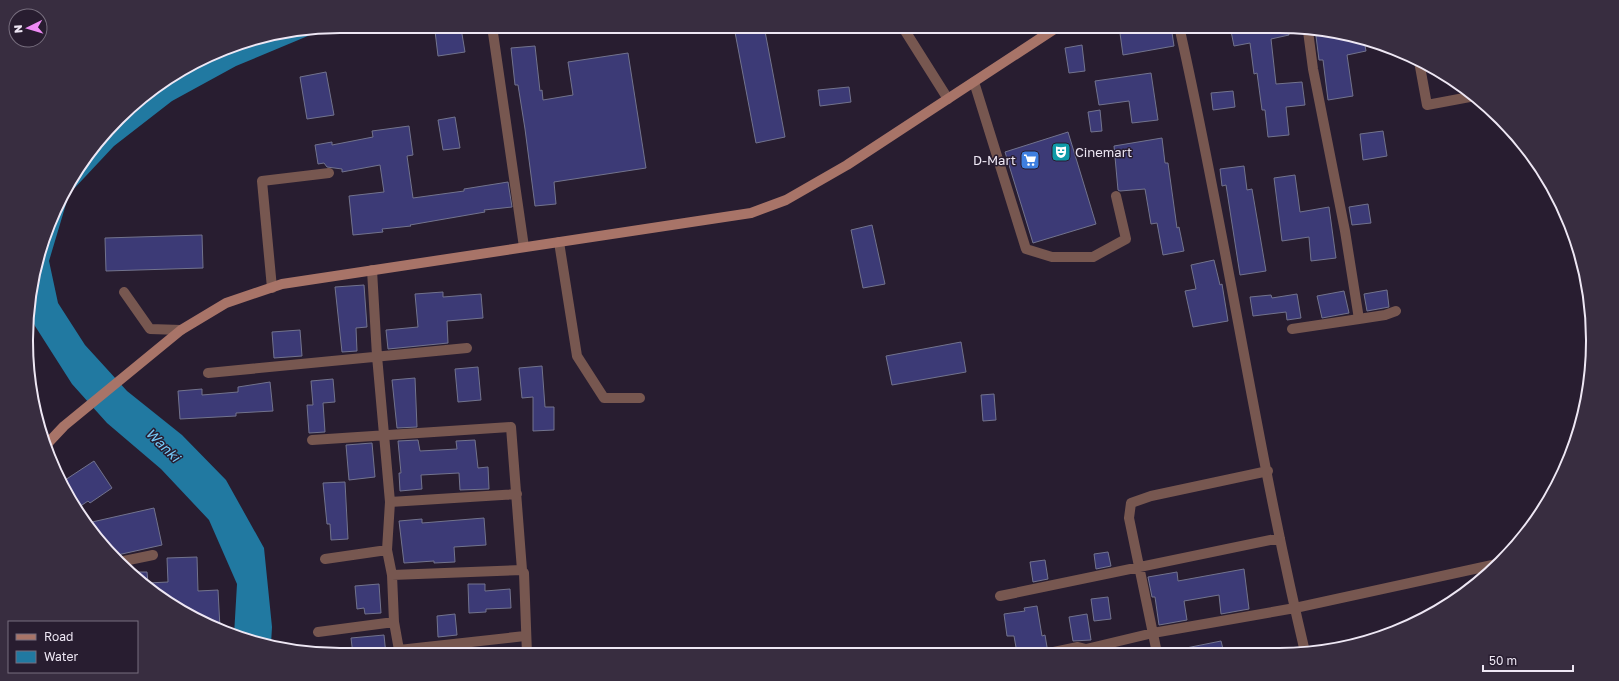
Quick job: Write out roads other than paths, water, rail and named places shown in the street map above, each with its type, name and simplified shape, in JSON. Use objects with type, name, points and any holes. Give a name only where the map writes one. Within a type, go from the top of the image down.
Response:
[{"type":"street","points":[[493,33],[524,247]]},
{"type":"street","points":[[906,33],[948,99]]},
{"type":"street","points":[[50,441],[64,426],[135,366],[181,330],[226,303],[282,284],[743,214],[786,200],[848,165],[1048,33]]},
{"type":"street","points":[[1181,33],[1200,118],[1280,538],[1304,647]]},
{"type":"street","points":[[1309,35],[1313,69],[1345,231],[1359,319]]},
{"type":"street","points":[[1420,68],[1427,105],[1467,98]]},
{"type":"street","points":[[974,82],[1026,249],[1052,257],[1093,257],[1126,239],[1116,196]]},
{"type":"street","points":[[272,288],[262,181],[329,173]]},
{"type":"street","points":[[559,242],[576,356],[604,398],[640,398]]},
{"type":"street","points":[[372,270],[376,356],[390,502],[387,550],[392,575],[394,622],[398,648]]},
{"type":"street","points":[[124,292],[150,329],[181,330]]},
{"type":"street","points":[[1292,329],[1385,315],[1396,311]]},
{"type":"street","points":[[208,373],[467,348]]},
{"type":"street","points":[[312,440],[383,434],[511,427],[522,570],[524,573],[526,648]]},
{"type":"street","points":[[1155,648],[1129,518],[1131,503],[1151,496],[1268,471]]},
{"type":"street","points":[[390,502],[516,494]]},
{"type":"street","points":[[1000,596],[1280,538]]},
{"type":"street","points":[[325,559],[387,550]]},
{"type":"street","points":[[126,561],[153,555]]},
{"type":"street","points":[[1098,648],[1153,633],[1295,608],[1487,566]]},
{"type":"street","points":[[392,575],[522,570]]},
{"type":"street","points":[[318,632],[394,622]]},
{"type":"street","points":[[430,648],[525,636]]},
{"type":"water","points":[[310,35],[236,66],[172,101],[114,146],[72,191],[85,170],[109,138],[138,109],[170,85],[204,65],[242,49],[261,43]]},
{"type":"water","name":"Wanki","points":[[67,200],[49,261],[58,303],[85,345],[127,391],[182,435],[226,480],[264,548],[272,627],[271,640],[234,629],[237,584],[209,520],[161,469],[107,423],[72,384],[34,323],[36,300],[43,261],[56,223]]},
{"type":"place","name":"Cinemart","points":[[1061,152]]},
{"type":"place","name":"D-Mart","points":[[1030,160]]}]
